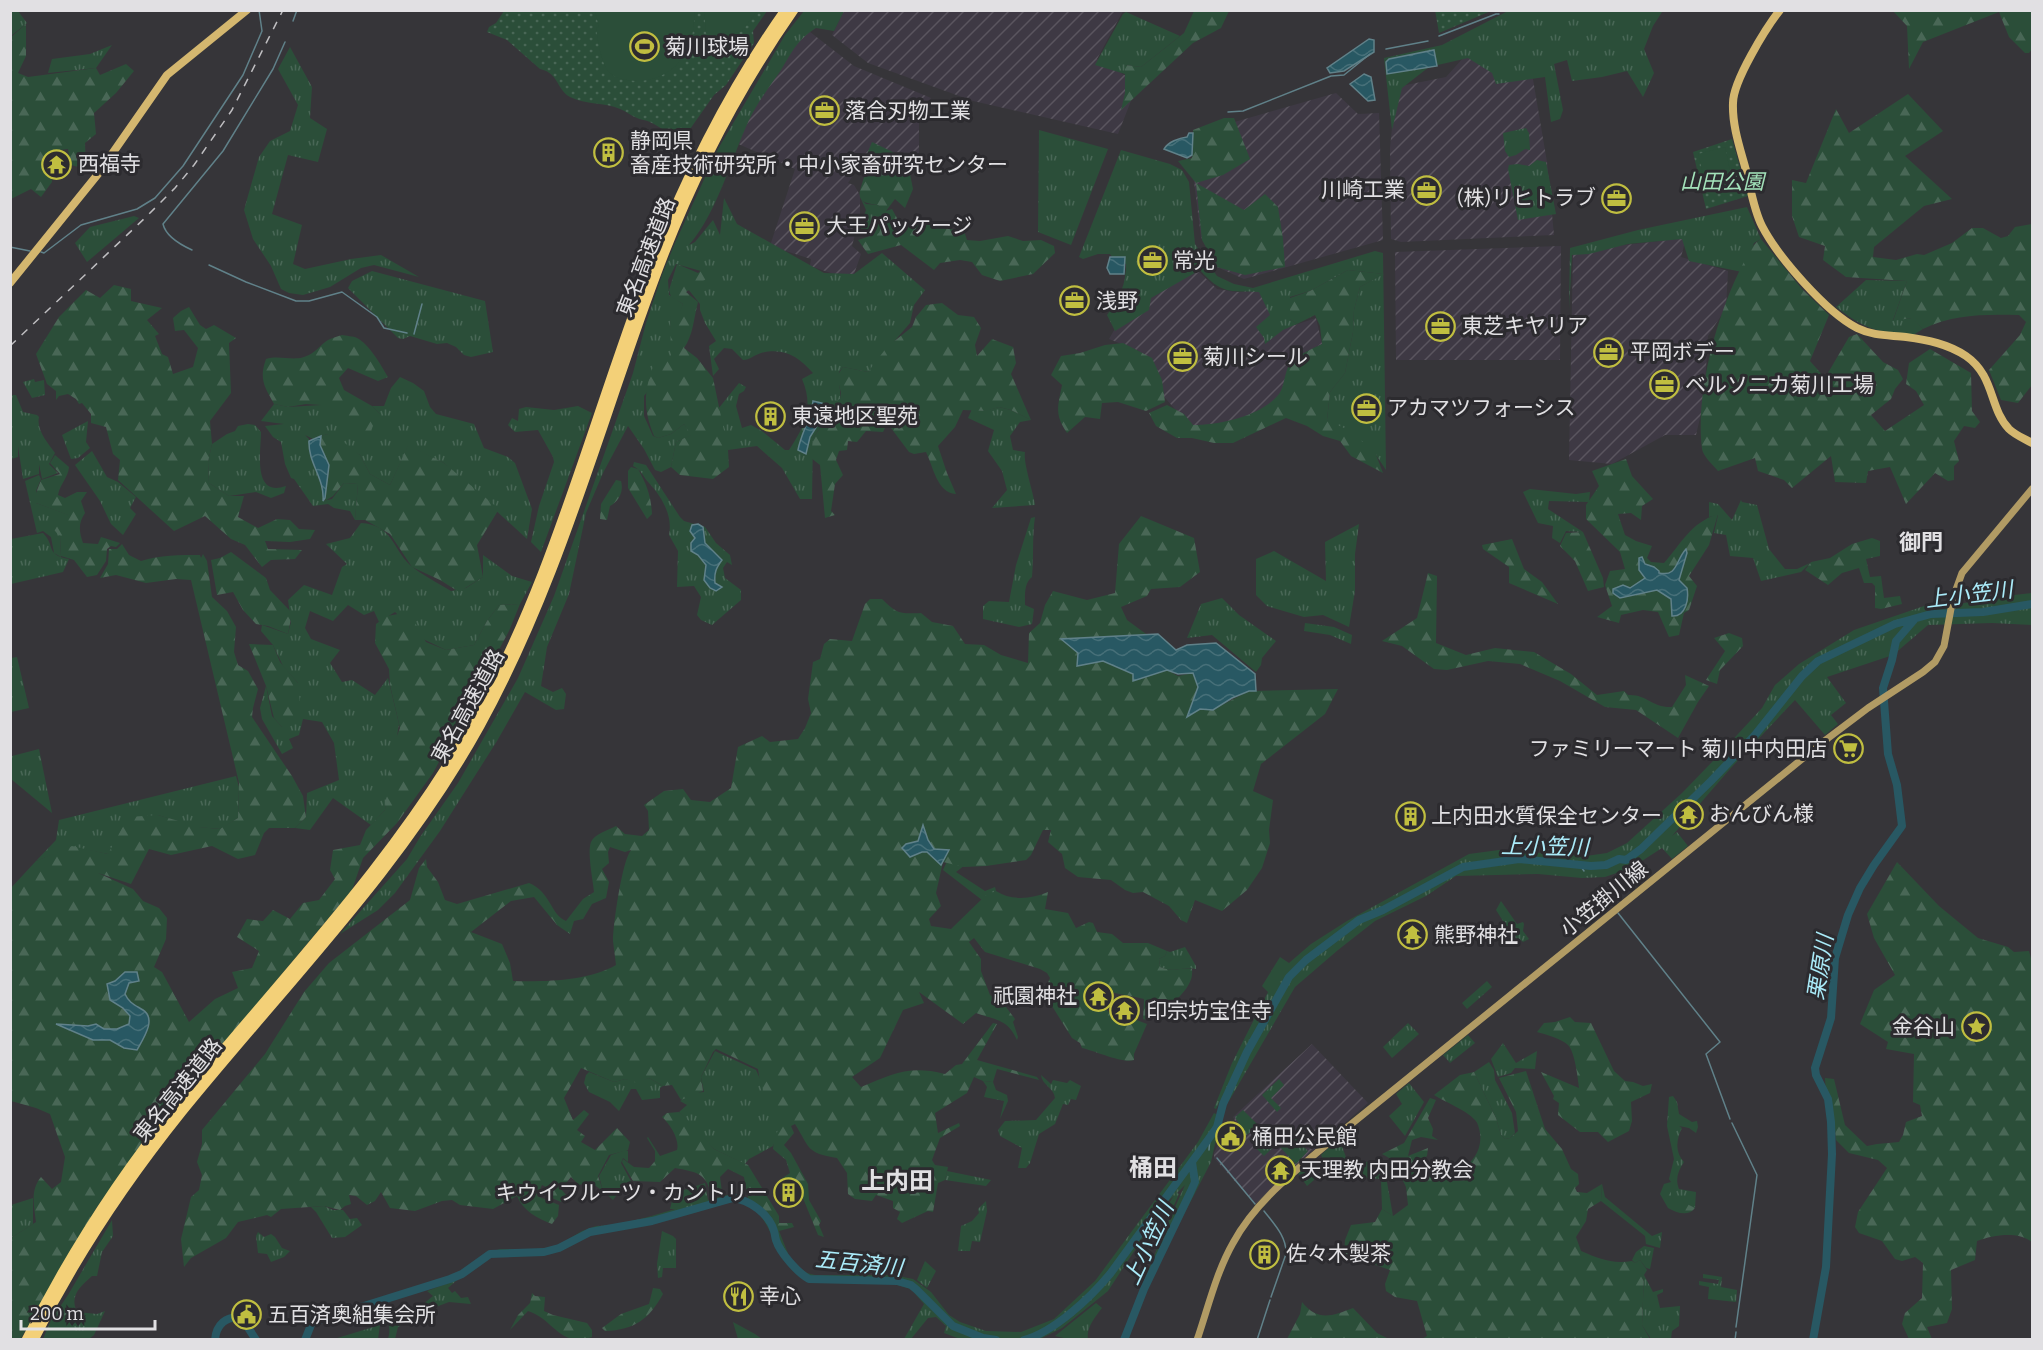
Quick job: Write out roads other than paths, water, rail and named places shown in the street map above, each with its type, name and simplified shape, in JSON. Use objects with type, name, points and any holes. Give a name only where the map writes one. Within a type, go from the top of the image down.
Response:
[{"type":"highway","name":"東名高速道路","points":[[26,1340],[76,1249],[131,1165],[176,1106],[371,874],[428,796],[472,725],[506,658],[540,579],[648,273],[685,184],[705,141],[750,62],[785,10]]},
{"type":"highway","name":"東名高速道路","points":[[34,1340],[82,1252],[137,1170],[183,1111],[378,878],[434,800],[478,729],[513,661],[548,582],[656,276],[692,188],[735,103],[794,10]]},
{"type":"main road","points":[[10,283],[98,174],[167,75],[247,10]]},
{"type":"main road","points":[[1780,10],[1755,47],[1733,101],[1738,139],[1752,198],[1762,226],[1779,252],[1811,290],[1854,327],[1874,334],[1941,343],[1975,363],[1987,380],[2005,423],[2018,435],[2032,443]]},
{"type":"main road","name":"小笠掛川線","points":[[1197,1340],[1223,1264],[1233,1243],[1253,1212],[1283,1182],[1346,1128],[1878,700],[1935,662],[1944,646],[1958,581],[1967,565],[2032,489]]},
{"type":"water","points":[[1369,39],[1374,40],[1374,52],[1344,71],[1330,73],[1327,68]]},
{"type":"water","points":[[1434,50],[1437,66],[1387,74],[1386,62],[1389,59]]},
{"type":"water","points":[[1364,74],[1371,77],[1375,100],[1368,101],[1350,84]]},
{"type":"water","points":[[1189,133],[1193,133],[1192,155],[1187,158],[1164,149],[1168,144],[1187,137]]},
{"type":"water","points":[[1110,257],[1125,257],[1124,274],[1110,274],[1107,268]]},
{"type":"water","points":[[813,401],[822,403],[820,421],[810,437],[806,454],[798,450]]},
{"type":"water","points":[[321,436],[320,445],[329,465],[323,501],[322,485],[309,449],[309,441]]},
{"type":"water","points":[[698,524],[703,527],[705,543],[722,560],[716,571],[715,583],[722,587],[716,591],[710,588],[704,580],[706,565],[698,555],[691,551],[691,543],[695,538],[690,531],[692,525]]},
{"type":"water","points":[[1686,549],[1687,553],[1679,580],[1687,588],[1687,597],[1686,606],[1681,614],[1672,616],[1671,599],[1657,590],[1620,598],[1613,593],[1613,589],[1623,585],[1630,588],[1645,578],[1639,570],[1639,558],[1642,557],[1645,564],[1665,574],[1670,573],[1676,567]]},
{"type":"water","points":[[1158,634],[1176,650],[1187,645],[1216,643],[1255,674],[1256,691],[1249,691],[1232,698],[1213,710],[1200,709],[1187,717],[1198,687],[1193,673],[1178,674],[1167,670],[1133,681],[1133,674],[1103,661],[1077,666],[1078,653],[1061,639]]},
{"type":"water","points":[[923,825],[934,849],[949,850],[941,865],[927,852],[910,857],[902,848],[906,844],[918,841]]},
{"type":"water","points":[[125,972],[137,972],[139,981],[129,983],[125,994],[130,1002],[143,1010],[149,1018],[148,1029],[137,1050],[124,1048],[110,1040],[93,1040],[56,1024],[88,1026],[96,1024],[104,1029],[117,1029],[129,1024],[130,1016],[123,1008],[110,1000],[107,984],[115,981]]},
{"type":"waterway","points":[[41,252],[44,253],[81,225],[137,209],[155,198],[183,166],[243,75],[262,31],[259,10]]},
{"type":"waterway","points":[[293,21],[297,10]]},
{"type":"waterway","points":[[1439,36],[1499,14]]},
{"type":"waterway","points":[[1386,49],[1428,41]]},
{"type":"waterway","points":[[192,250],[171,237],[163,224],[223,151],[273,69],[285,42]]},
{"type":"waterway","points":[[1228,112],[1243,111],[1331,76],[1344,75],[1370,54]]},
{"type":"waterway","points":[[10,247],[30,251]]},
{"type":"waterway","points":[[209,265],[296,301],[309,301],[342,292],[377,317],[384,328],[407,333]]},
{"type":"waterway","points":[[414,334],[422,304]]},
{"type":"waterway","name":"上小笠川","points":[[1024,1340],[1059,1322],[1082,1303],[1110,1274],[1217,1127],[1223,1104],[1247,1052],[1289,977],[1306,960],[1359,920],[1383,910],[1463,867],[1519,859],[1591,866],[1606,865],[1619,859],[1626,860],[1641,849],[1711,781],[1755,735],[1802,676],[1818,661],[1895,624],[1931,614],[1983,612],[2032,604]]},
{"type":"waterway","name":"栗原川","points":[[1813,1340],[1826,1267],[1832,1154],[1828,1099],[1815,1068],[1831,1018],[1835,958],[1848,915],[1860,888],[1902,826],[1897,785],[1888,754],[1883,688],[1896,641],[1914,620]]},
{"type":"waterway","name":"上小笠川","points":[[1580,865],[1584,871]]},
{"type":"waterway","points":[[1618,913],[1720,1042],[1706,1054],[1730,1119]]},
{"type":"waterway","points":[[1732,1123],[1757,1175],[1736,1327]]},
{"type":"waterway","name":"上小笠川","points":[[1209,1150],[1210,1137]]},
{"type":"waterway","points":[[1217,1158],[1255,1204]]},
{"type":"waterway","name":"上小笠川","points":[[1124,1340],[1144,1289],[1195,1182],[1192,1162]]},
{"type":"waterway","name":"五百済川","points":[[305,1340],[311,1325],[316,1321],[450,1279],[462,1274],[490,1254],[544,1252],[559,1248],[590,1232],[652,1221],[733,1198],[758,1209],[768,1219],[785,1256],[809,1279],[897,1281],[911,1285],[953,1326],[983,1338],[996,1340]]},
{"type":"waterway","points":[[1264,1211],[1279,1231],[1286,1248],[1271,1297]]},
{"type":"waterway","points":[[1257,1340],[1270,1300]]},
{"type":"waterway","name":"五百済川","points":[[215,1340],[217,1330],[223,1322],[236,1317],[242,1318],[256,1340]]},
{"type":"waterway","points":[[1735,1340],[1736,1332]]},
{"type":"railway","points":[[10,346],[146,217],[194,165],[232,110],[283,10]]},
{"type":"place","name":"菊川球場","points":[[644,47]]},
{"type":"place","name":"落合刃物工業","points":[[824,111]]},
{"type":"place","name":"静岡県 畜産技術研究所・中小家畜研究センター","points":[[609,153]]},
{"type":"place","name":"西福寺","points":[[57,164]]},
{"type":"place","name":"川崎工業","points":[[1426,190]]},
{"type":"place","name":"(株)リヒトラブ","points":[[1617,198]]},
{"type":"place","name":"大王パッケージ","points":[[805,226]]},
{"type":"place","name":"常光","points":[[1152,261]]},
{"type":"place","name":"浅野","points":[[1075,301]]},
{"type":"place","name":"東芝キヤリア","points":[[1441,326]]},
{"type":"place","name":"平岡ボデー","points":[[1609,352]]},
{"type":"place","name":"菊川シール","points":[[1182,357]]},
{"type":"place","name":"ベルソニカ菊川工場","points":[[1664,385]]},
{"type":"place","name":"アカマツフォーシス","points":[[1366,408]]},
{"type":"place","name":"東遠地区聖苑","points":[[771,416]]},
{"type":"place","name":"ファミリーマート 菊川中内田店","points":[[1848,749]]},
{"type":"place","name":"おんびん様","points":[[1688,814]]},
{"type":"place","name":"上内田水質保全センター","points":[[1410,816]]},
{"type":"place","name":"熊野神社","points":[[1413,935]]},
{"type":"place","name":"祇園神社","points":[[1098,996]]},
{"type":"place","name":"印宗坊宝住寺","points":[[1125,1011]]},
{"type":"place","name":"金谷山","points":[[1976,1027]]},
{"type":"place","name":"桶田公民館","points":[[1231,1137]]},
{"type":"place","name":"天理教 内田分教会","points":[[1280,1170]]},
{"type":"place","name":"キウイフルーツ・カントリー","points":[[789,1193]]},
{"type":"place","name":"佐々木製茶","points":[[1265,1254]]},
{"type":"place","name":"幸心","points":[[738,1296]]},
{"type":"place","name":"五百済奥組集会所","points":[[247,1315]]},
{"type":"district","name":"御門","points":[[1921,542]]},
{"type":"district","name":"桶田","points":[[1153,1168]]},
{"type":"district","name":"上内田","points":[[897,1181]]},
{"type":"park label","name":"山田公園","points":[[1722,182]]}]
